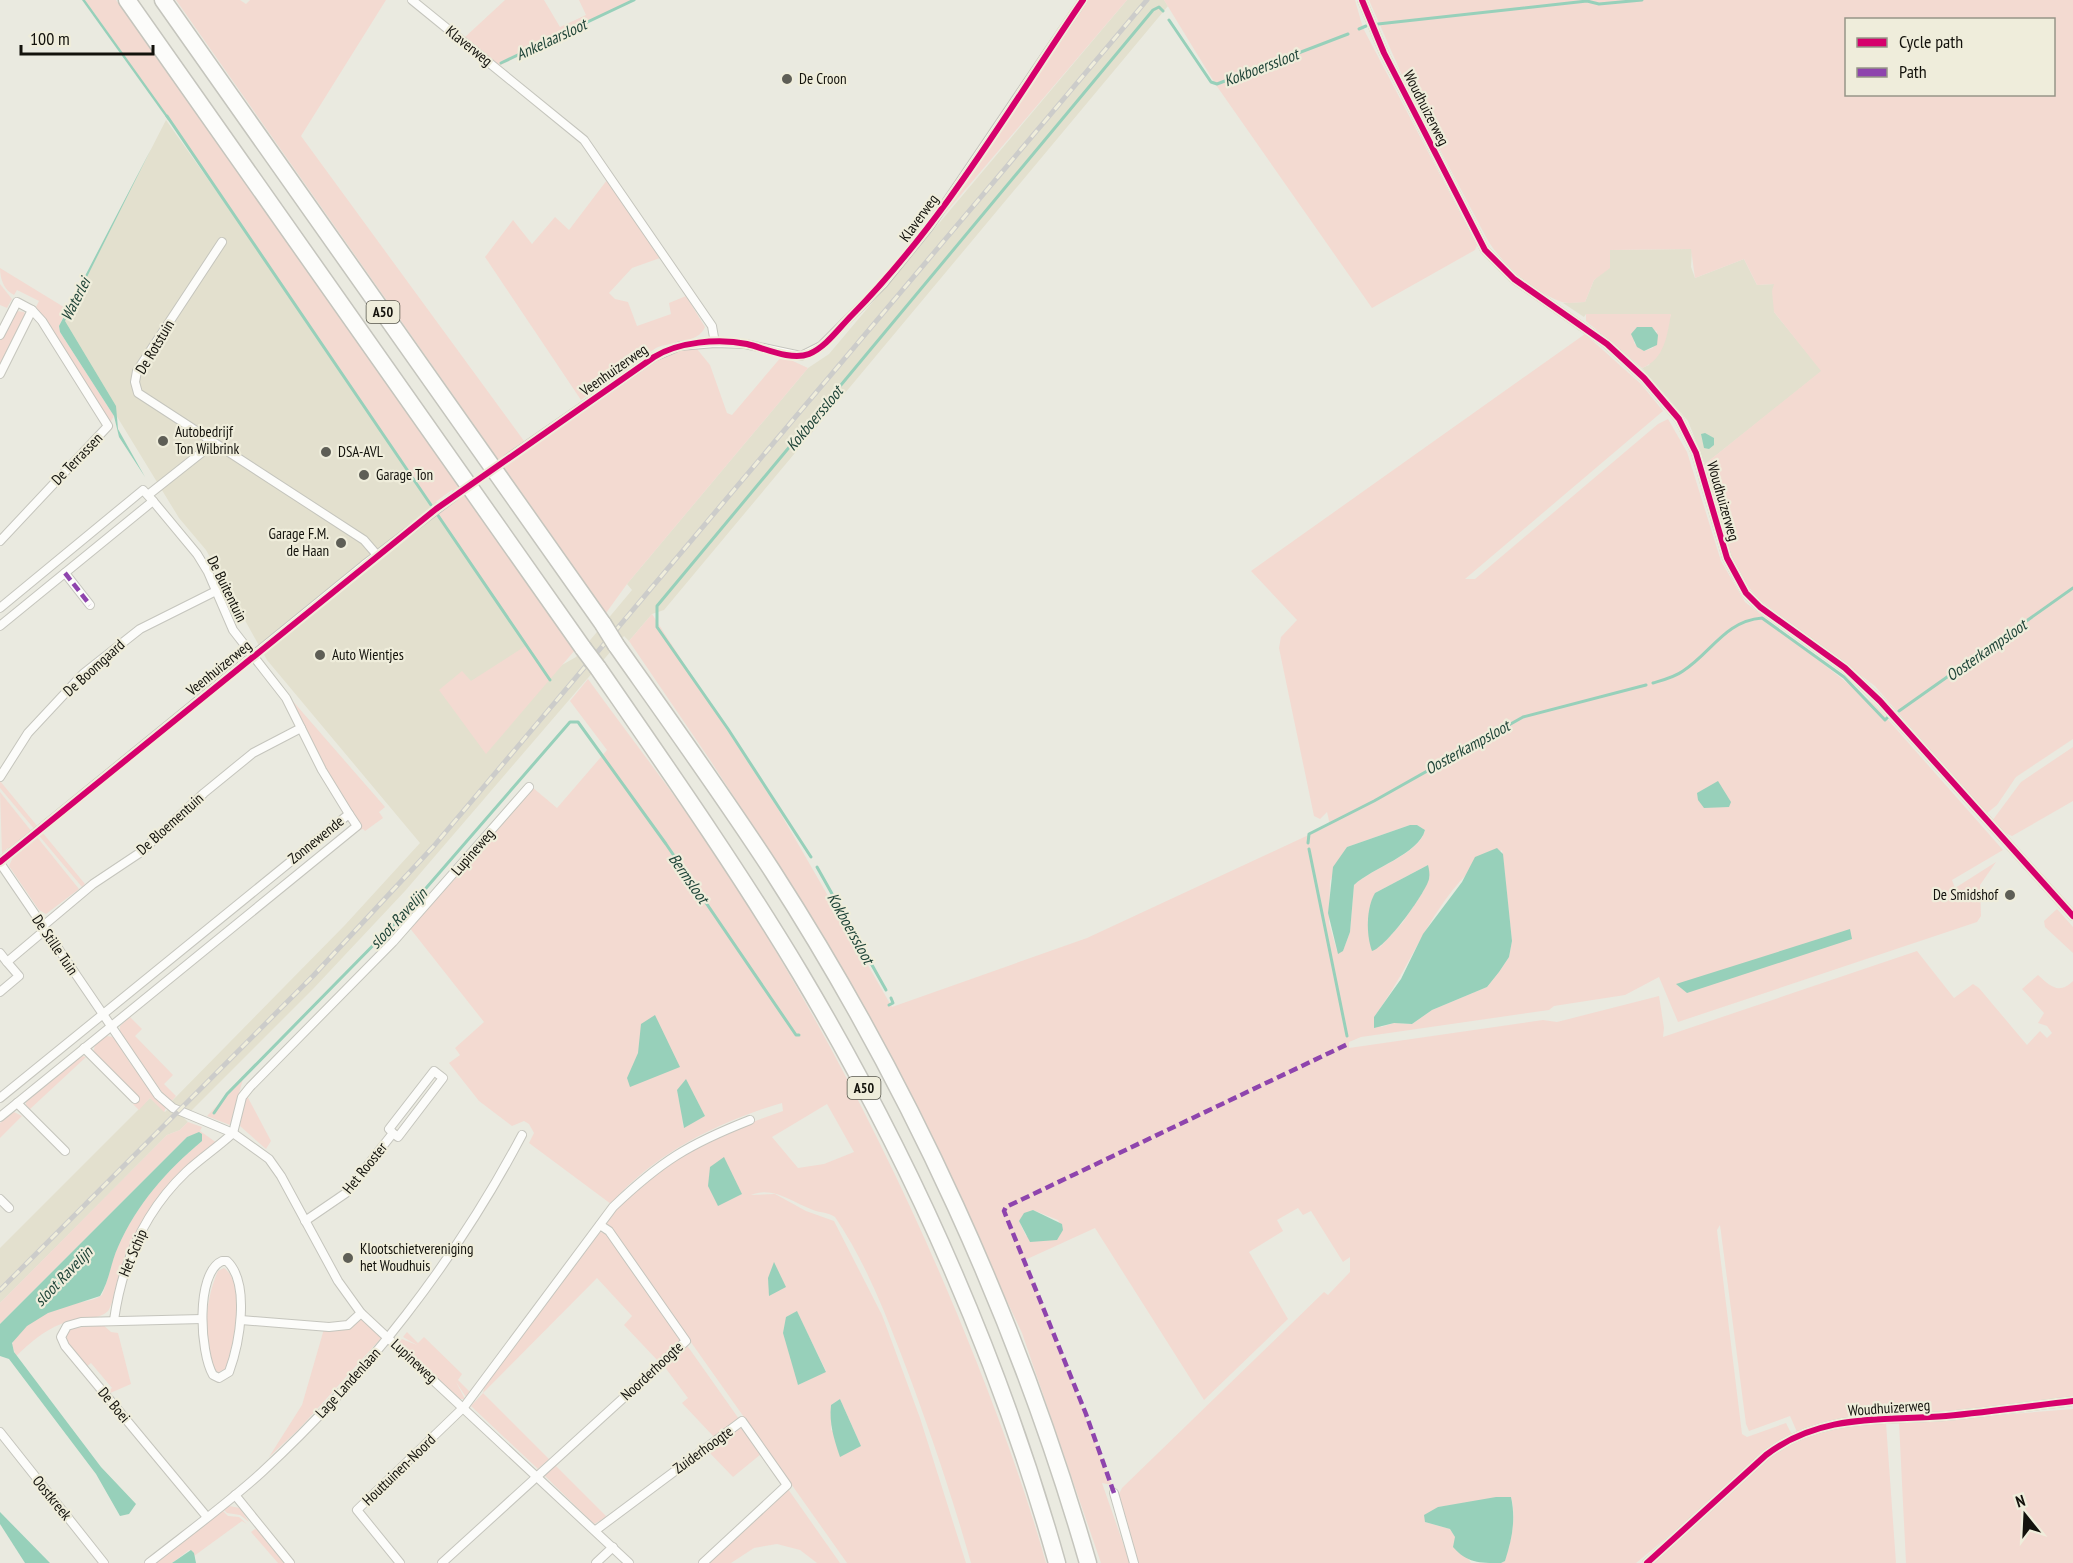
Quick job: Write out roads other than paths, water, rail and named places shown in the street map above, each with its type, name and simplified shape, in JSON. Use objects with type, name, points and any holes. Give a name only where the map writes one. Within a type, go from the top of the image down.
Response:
[{"type":"highway","name":"A50","points":[[127,0],[598,668],[736,870],[800,973],[860,1081],[921,1205],[969,1312],[1027,1466],[1057,1563]]},
{"type":"highway","name":"A50","points":[[163,0],[603,624],[773,873],[887,1068],[950,1195],[1009,1334],[1055,1458],[1088,1563]]},
{"type":"street","name":"Klaverweg","points":[[412,0],[584,140],[712,326],[715,343],[745,344],[801,356],[821,346],[883,284],[930,226],[1083,0]]},
{"type":"street","name":"Woudhuizerweg","points":[[1362,0],[1384,53],[1485,250],[1514,279],[1607,344],[1644,378],[1676,414],[1696,453],[1727,558],[1746,593],[1760,607],[1845,668],[1876,696],[2073,916]]},
{"type":"street","name":"De Rotstuin","points":[[222,242],[137,371],[135,382],[138,393],[364,540],[377,555]]},
{"type":"street","points":[[0,334],[17,302],[32,310],[0,374]]},
{"type":"street","name":"De Terrassen","points":[[0,541],[108,426],[42,321],[32,310]]},
{"type":"street","name":"Veenhuizerweg","points":[[507,459],[660,352],[680,346],[715,343]]},
{"type":"street","points":[[0,626],[65,573],[201,453],[209,439]]},
{"type":"street","points":[[0,608],[143,490],[150,498]]},
{"type":"street","name":"Veenhuizerweg","points":[[0,863],[377,555],[456,495]]},
{"type":"street","name":"De Buitentuin","points":[[150,498],[197,554],[231,626],[286,698],[322,770],[349,814]]},
{"type":"street","points":[[65,573],[90,605]]},
{"type":"street","name":"De Boomgaard","points":[[0,777],[28,733],[83,674],[140,628],[216,591]]},
{"type":"street","name":"De Bloementuin","points":[[7,962],[93,884],[141,852],[204,793],[252,753],[301,728]]},
{"type":"street","name":"Lupineweg","points":[[232,1133],[242,1097],[250,1087],[393,942],[529,788]]},
{"type":"street","name":"Zonnewende","points":[[0,1098],[349,814],[357,826],[0,1117]]},
{"type":"street","name":"De Stille Tuin","points":[[0,863],[111,1026]]},
{"type":"street","points":[[0,953],[19,976],[0,992]]},
{"type":"street","name":"Lupineweg","points":[[111,1026],[166,1103],[179,1111],[232,1133],[269,1159],[281,1176],[338,1281],[361,1313],[538,1475],[630,1563]]},
{"type":"street","points":[[84,1048],[135,1098]]},
{"type":"street","name":"Het Rooster","points":[[434,1071],[442,1078],[398,1137],[393,1133],[389,1129],[434,1071]]},
{"type":"street","points":[[17,1103],[65,1151]]},
{"type":"street","points":[[464,1407],[613,1207],[663,1162],[698,1142],[750,1120]]},
{"type":"street","name":"Het Schip","points":[[114,1320],[126,1263],[148,1219],[186,1173],[232,1133]]},
{"type":"street","name":"Het Rooster","points":[[305,1221],[346,1193],[393,1133]]},
{"type":"street","name":"Lage Landenlaan","points":[[149,1563],[235,1495],[308,1427],[388,1337],[496,1185],[522,1135]]},
{"type":"street","points":[[0,1199],[9,1208]]},
{"type":"street","name":"Noorderhoogte","points":[[538,1475],[686,1341],[609,1231],[600,1225]]},
{"type":"street","points":[[222,1261],[227,1262],[233,1270],[240,1297],[241,1320],[238,1342],[229,1372],[225,1377],[219,1378],[213,1375],[206,1357],[202,1319],[211,1273],[222,1261]]},
{"type":"street","points":[[241,1320],[339,1326],[348,1324],[361,1313]]},
{"type":"street","points":[[114,1320],[202,1319]]},
{"type":"street","name":"De Boei","points":[[114,1320],[70,1324],[62,1334],[63,1344],[207,1517]]},
{"type":"street","name":"Woudhuizerweg","points":[[1647,1563],[1766,1455],[1786,1441],[1814,1429],[1878,1417],[1959,1415],[2073,1401]]},
{"type":"street","name":"Houttuinen-Noord","points":[[400,1563],[357,1510],[464,1407]]},
{"type":"street","name":"Zuiderhoogte","points":[[596,1530],[742,1421],[788,1485],[703,1563]]},
{"type":"street","name":"Oostkreek","points":[[0,1432],[104,1563]]},
{"type":"street","points":[[442,1563],[538,1475]]},
{"type":"street","points":[[1114,1493],[1134,1563]]},
{"type":"street","points":[[235,1495],[290,1563]]},
{"type":"street","points":[[596,1563],[613,1547]]},
{"type":"water","points":[[82,0],[85,0],[168,116],[168,120]]},
{"type":"water","name":"Waterlei","points":[[151,149],[65,321],[116,406],[118,429],[145,477],[119,437],[114,416],[60,332],[59,326]]},
{"type":"water","points":[[1637,327],[1652,327],[1658,335],[1657,345],[1644,351],[1637,347],[1631,334]]},
{"type":"water","points":[[1705,433],[1714,438],[1714,445],[1709,449],[1704,448],[1701,434]]},
{"type":"water","points":[[1718,781],[1731,802],[1729,807],[1704,808],[1698,800],[1697,793]]},
{"type":"water","points":[[1410,825],[1417,825],[1425,830],[1421,839],[1405,853],[1354,885],[1350,932],[1343,951],[1338,954],[1328,913],[1333,867],[1347,847]]},
{"type":"water","points":[[1497,848],[1503,854],[1512,941],[1509,957],[1499,972],[1487,987],[1432,1010],[1412,1024],[1394,1023],[1374,1028],[1374,1017],[1401,979],[1423,934],[1462,882],[1475,857]]},
{"type":"water","points":[[1428,865],[1429,879],[1420,896],[1395,930],[1372,951],[1368,922],[1370,906],[1375,893]]},
{"type":"water","points":[[1850,929],[1852,939],[1687,993],[1676,984]]},
{"type":"water","points":[[655,1015],[680,1067],[630,1087],[627,1078],[638,1053],[641,1024]]},
{"type":"water","points":[[686,1079],[705,1116],[684,1128],[677,1090]]},
{"type":"water","points":[[199,1132],[202,1134],[202,1141],[176,1164],[143,1202],[118,1247],[106,1285],[100,1296],[48,1313],[27,1326],[12,1343],[14,1352],[101,1467],[136,1504],[129,1514],[120,1516],[96,1474],[9,1359],[0,1356],[0,1324],[187,1137]]},
{"type":"water","points":[[724,1157],[742,1194],[718,1206],[708,1186],[710,1167]]},
{"type":"water","points":[[1033,1210],[1062,1224],[1063,1230],[1057,1240],[1030,1242],[1019,1221],[1024,1213]]},
{"type":"water","points":[[774,1262],[786,1287],[769,1296],[768,1278]]},
{"type":"water","points":[[797,1311],[826,1372],[798,1385],[783,1333],[786,1317]]},
{"type":"water","points":[[840,1399],[861,1446],[840,1457],[832,1431],[831,1405]]},
{"type":"water","points":[[1496,1497],[1511,1497],[1513,1514],[1510,1545],[1505,1561],[1501,1563],[1480,1562],[1463,1556],[1453,1547],[1455,1537],[1450,1529],[1425,1522],[1424,1515],[1438,1507]]},
{"type":"water","points":[[0,1512],[50,1563],[25,1563],[0,1524]]},
{"type":"water","points":[[191,1550],[196,1563],[172,1563]]},
{"type":"waterway","name":"Ankelaarsloot","points":[[501,63],[634,0]]},
{"type":"waterway","name":"Kokboerssloot","points":[[1378,24],[1587,1],[1599,4],[1642,0]]},
{"type":"waterway","name":"Kokboerssloot","points":[[811,857],[728,729],[657,627],[657,606],[1153,10],[1159,7],[1163,11]]},
{"type":"waterway","name":"Kokboerssloot","points":[[1169,20],[1211,82],[1217,84],[1348,34]]},
{"type":"waterway","name":"Kokboerssloot","points":[[1359,29],[1366,26]]},
{"type":"waterway","points":[[167,116],[431,505]]},
{"type":"waterway","points":[[437,514],[550,680]]},
{"type":"waterway","name":"Oosterkampsloot","points":[[1899,711],[2073,588]]},
{"type":"waterway","name":"Oosterkampsloot","points":[[1653,683],[1673,677],[1683,671],[1728,631],[1738,625],[1762,618],[1844,677],[1885,720],[1888,717]]},
{"type":"waterway","name":"Oosterkampsloot","points":[[1308,843],[1309,834],[1374,801],[1523,717],[1646,685]]},
{"type":"waterway","name":"sloot Ravelijn","points":[[214,1113],[227,1094],[401,917],[570,722],[578,722],[666,844],[796,1035],[799,1035]]},
{"type":"waterway","name":"Oosterkampsloot","points":[[1309,849],[1347,1036]]},
{"type":"waterway","name":"Kokboerssloot","points":[[817,867],[886,990]]},
{"type":"waterway","name":"Kokboerssloot","points":[[889,1005],[893,1003],[891,998]]},
{"type":"tunnel","points":[[456,495],[507,459]]},
{"type":"railway","points":[[0,1290],[313,976],[433,847],[1147,0]]},
{"type":"place","name":"De Croon","points":[[787,79]]},
{"type":"place","name":"Autobedrijf Ton Wilbrink","points":[[163,441]]},
{"type":"place","name":"DSA-AVL","points":[[326,452]]},
{"type":"place","name":"Garage Ton","points":[[364,475]]},
{"type":"place","name":"Garage F.M. de Haan","points":[[341,543]]},
{"type":"place","name":"Auto Wientjes","points":[[320,655]]},
{"type":"place","name":"De Smidshof","points":[[2010,895]]},
{"type":"place","name":"Klootschietvereniging het Woudhuis","points":[[348,1258]]},
{"type":"water label","name":"Bermsloot","points":[[689,878]]}]
